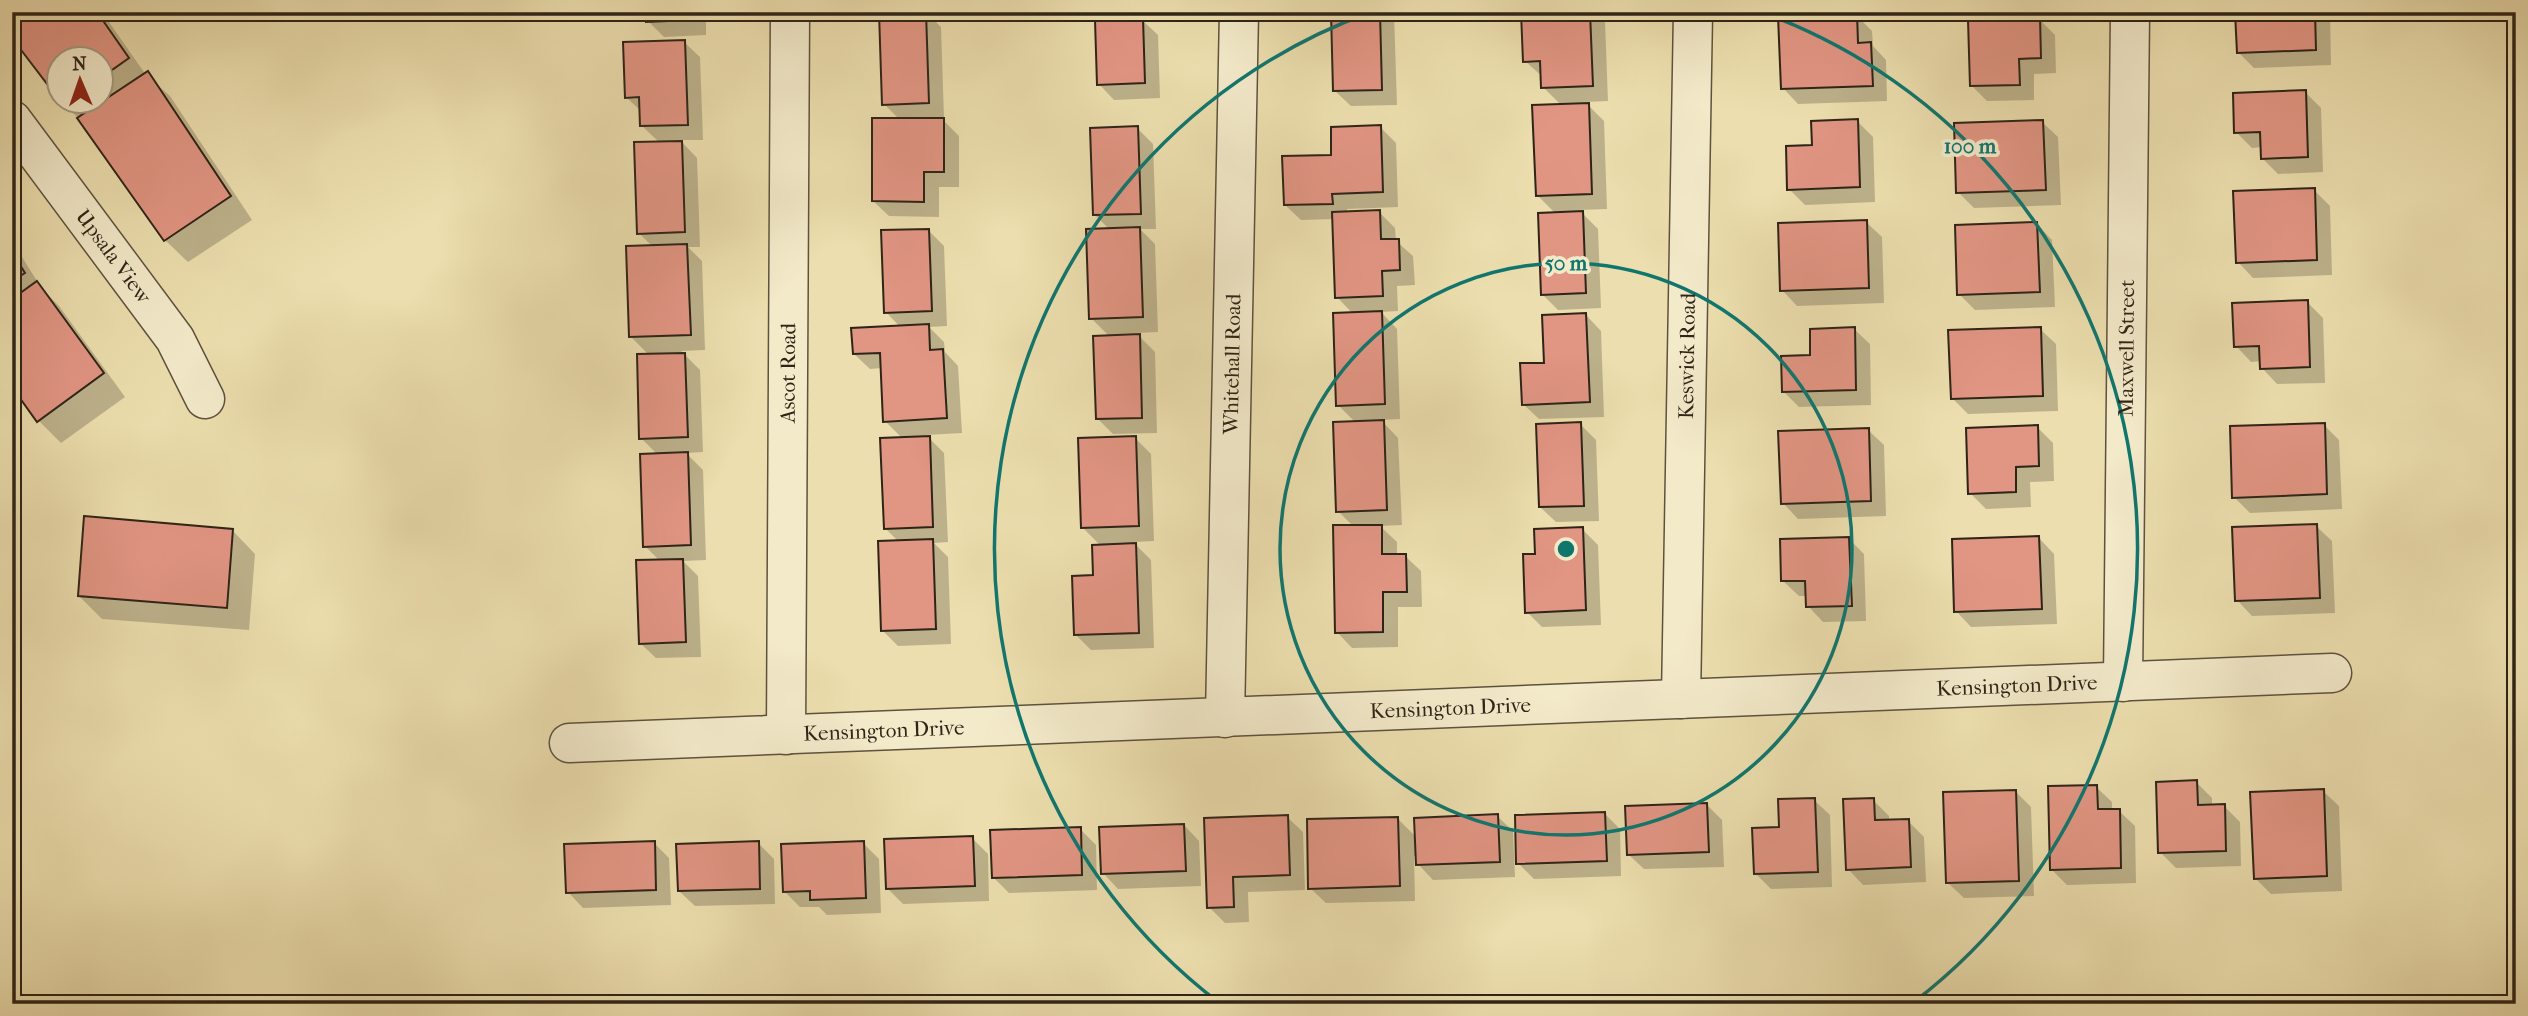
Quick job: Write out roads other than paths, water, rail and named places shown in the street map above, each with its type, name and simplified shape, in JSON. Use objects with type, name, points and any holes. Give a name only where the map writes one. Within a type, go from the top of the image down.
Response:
[{"type":"street","name":"Ascot Road","points":[[786,735],[790,12]]},
{"type":"street","name":"Whitehall Road","points":[[1225,718],[1239,12]]},
{"type":"street","name":"Keswick Road","points":[[1681,699],[1693,12]]},
{"type":"street","name":"Maxwell Street","points":[[2123,682],[2130,12]]},
{"type":"street","name":"Upsala View","points":[[12,120],[176,339],[205,399]]},
{"type":"street","name":"Kensington Drive","points":[[569,743],[2332,673]]}]
